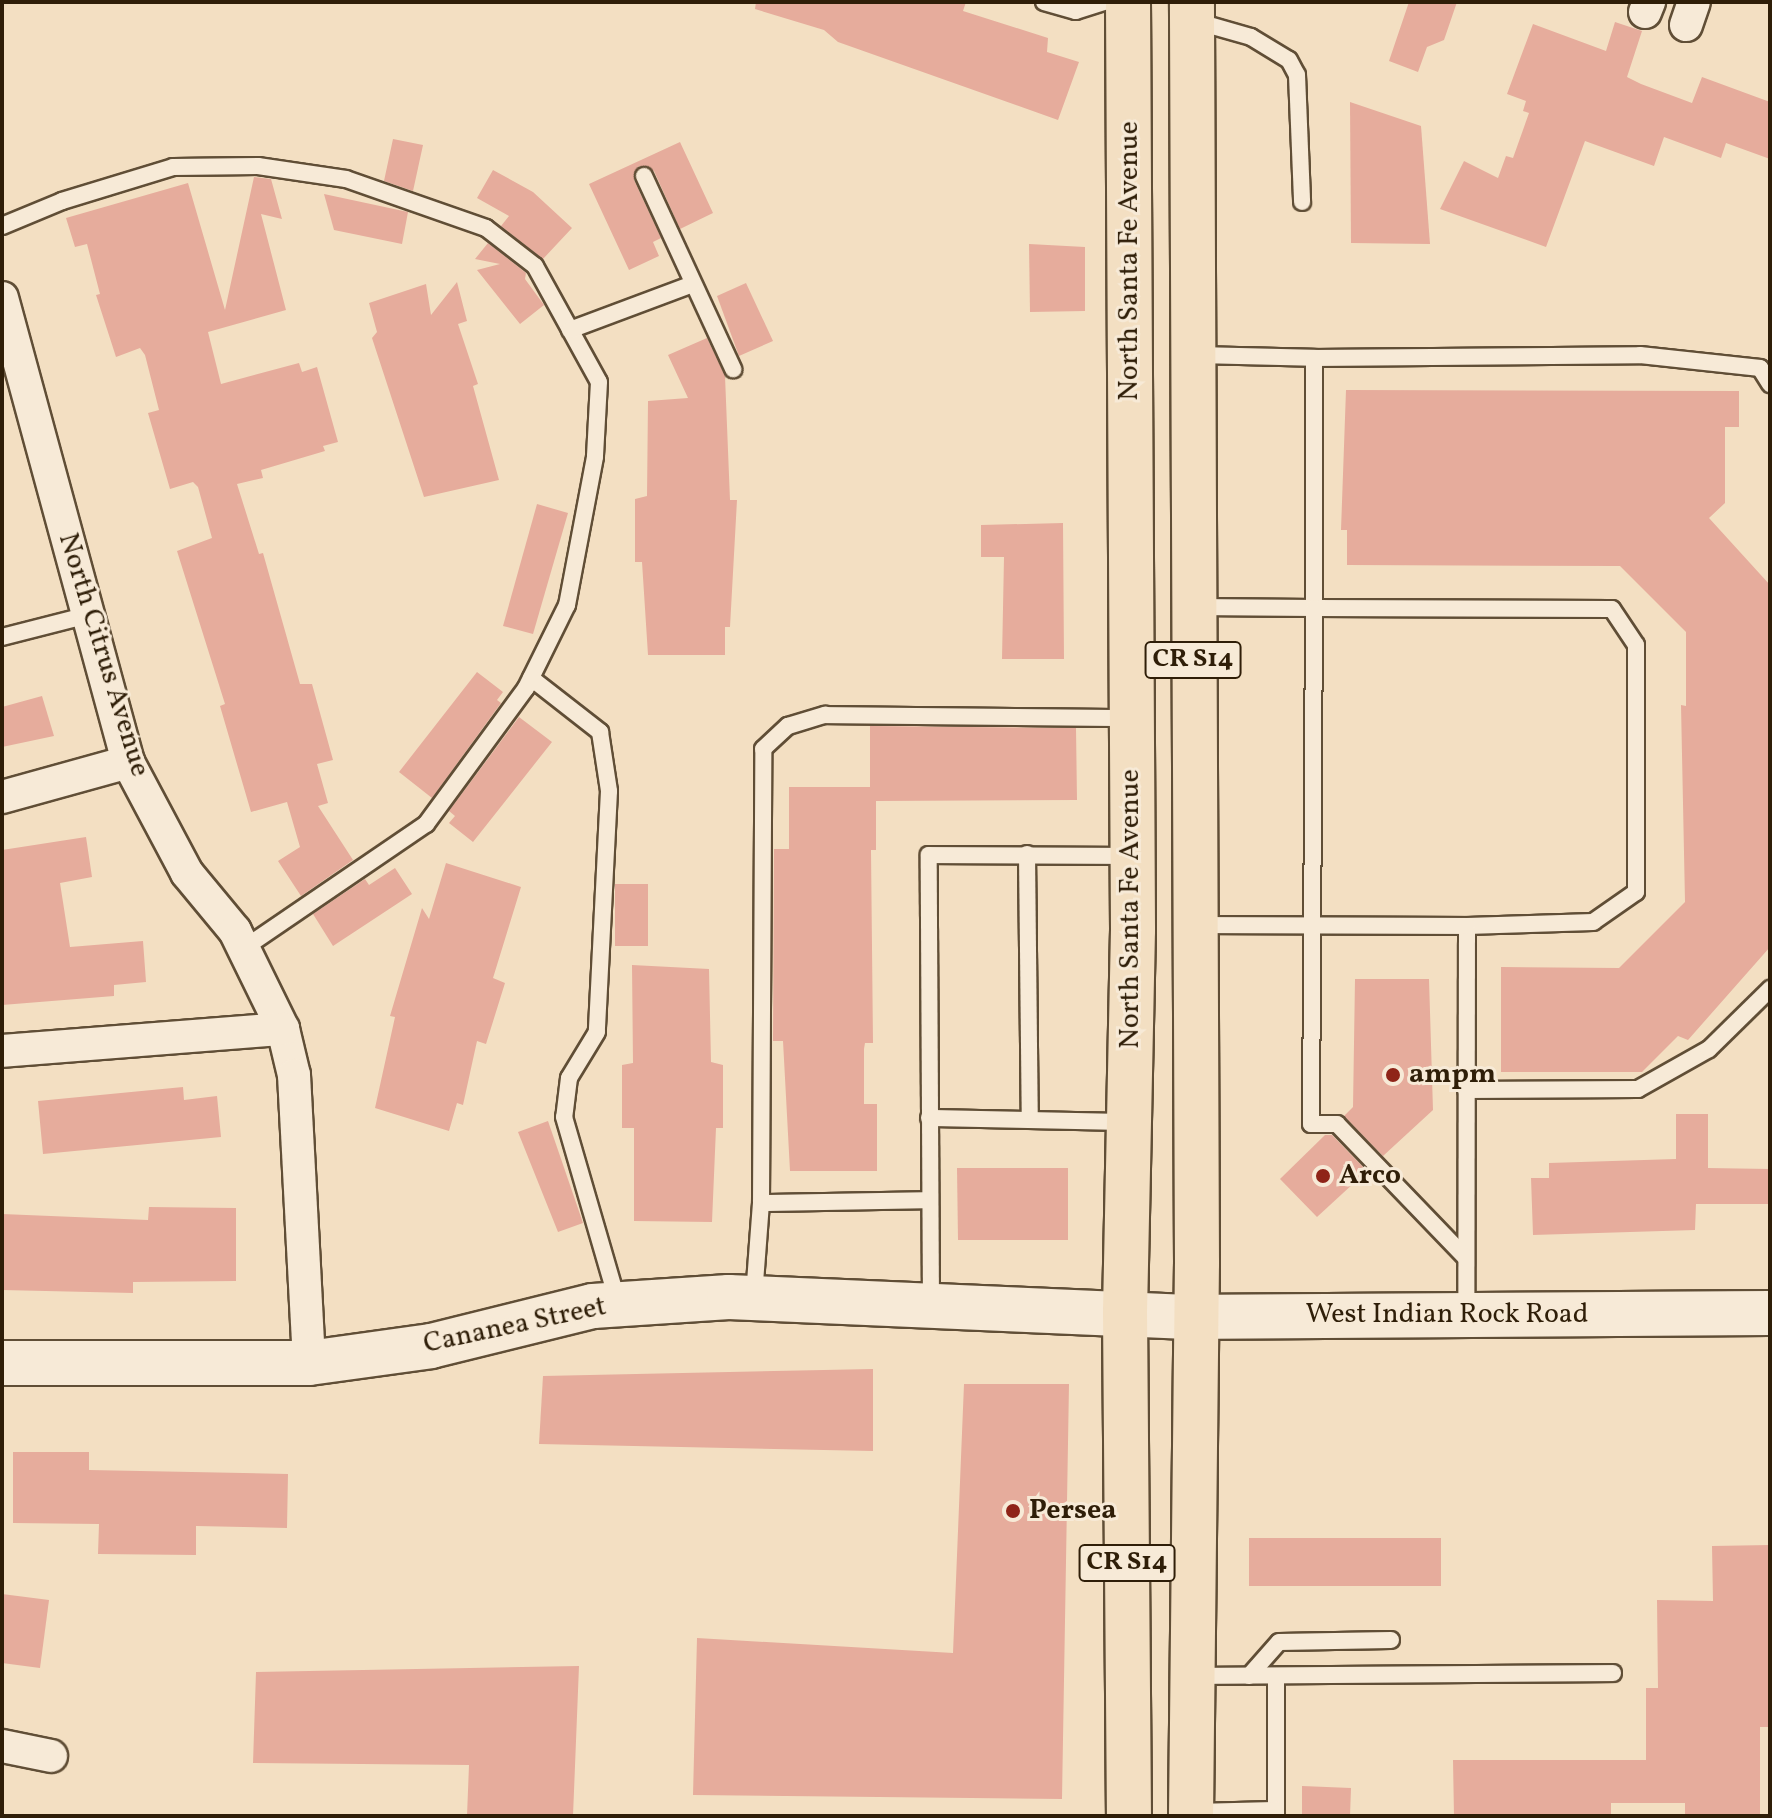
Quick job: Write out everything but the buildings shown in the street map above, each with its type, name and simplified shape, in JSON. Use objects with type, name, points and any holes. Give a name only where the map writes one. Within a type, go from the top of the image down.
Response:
[{"type":"main road","name":"North Santa Fe Avenue","points":[[1128,2],[1133,856],[1125,1311],[1129,1816]]},
{"type":"main road","name":"CR S14","points":[[1191,1814],[1195,925],[1192,11]]},
{"type":"street","name":"North Citrus Avenue","points":[[2,298],[128,762],[187,873],[244,948],[283,1029],[294,1075],[309,1363]]},
{"type":"street","points":[[2,797],[128,762]]},
{"type":"street","points":[[2,1051],[283,1029]]},
{"type":"street","name":"Cananea Street","points":[[2,1363],[309,1363],[431,1346],[619,1304],[754,1298],[1125,1311]]},
{"type":"street","name":"West Indian Rock Road","points":[[1125,1311],[1194,1317],[1770,1313]]},
{"type":"street","points":[[2,1746],[51,1756]]},
{"type":"lane","points":[[1044,2],[1076,11],[1104,2]]},
{"type":"lane","points":[[1192,11],[1251,37],[1289,60],[1297,75],[1302,202]]},
{"type":"lane","points":[[2,226],[62,201],[173,167],[258,166],[346,179],[486,228],[535,266],[599,382],[595,457],[567,605],[531,678],[426,824],[244,948]]},
{"type":"lane","points":[[644,176],[733,369]]},
{"type":"lane","points":[[570,330],[693,284]]},
{"type":"lane","points":[[1193,355],[1314,358],[1640,355],[1760,368],[1770,384]]},
{"type":"lane","points":[[1314,358],[1311,1124],[1337,1124],[1466,1258]]},
{"type":"lane","points":[[1193,607],[1612,609],[1636,645],[1636,892],[1593,922],[1467,926],[1195,925]]},
{"type":"lane","points":[[2,637],[88,615]]},
{"type":"lane","points":[[531,678],[600,732],[609,791],[597,1032],[569,1078],[564,1117],[619,1304]]},
{"type":"lane","points":[[754,1298],[761,1203],[763,749],[788,726],[825,715],[1132,718]]},
{"type":"lane","points":[[1027,854],[1030,1120]]},
{"type":"lane","points":[[931,1304],[929,855],[1133,856]]},
{"type":"lane","points":[[1466,1315],[1467,926]]},
{"type":"lane","points":[[1466,1090],[1638,1089],[1709,1049],[1770,989]]},
{"type":"lane","points":[[929,1118],[1129,1122]]},
{"type":"lane","points":[[761,1203],[930,1200]]},
{"type":"lane","points":[[1249,1676],[1279,1642],[1391,1640]]},
{"type":"lane","points":[[1192,1676],[1613,1673]]},
{"type":"lane","points":[[1191,1814],[1276,1813],[1276,1676]]},
{"type":"place","name":"ampm","points":[[1393,1075]]},
{"type":"place","name":"Arco","points":[[1323,1176]]},
{"type":"place","name":"Persea","points":[[1013,1511]]}]
